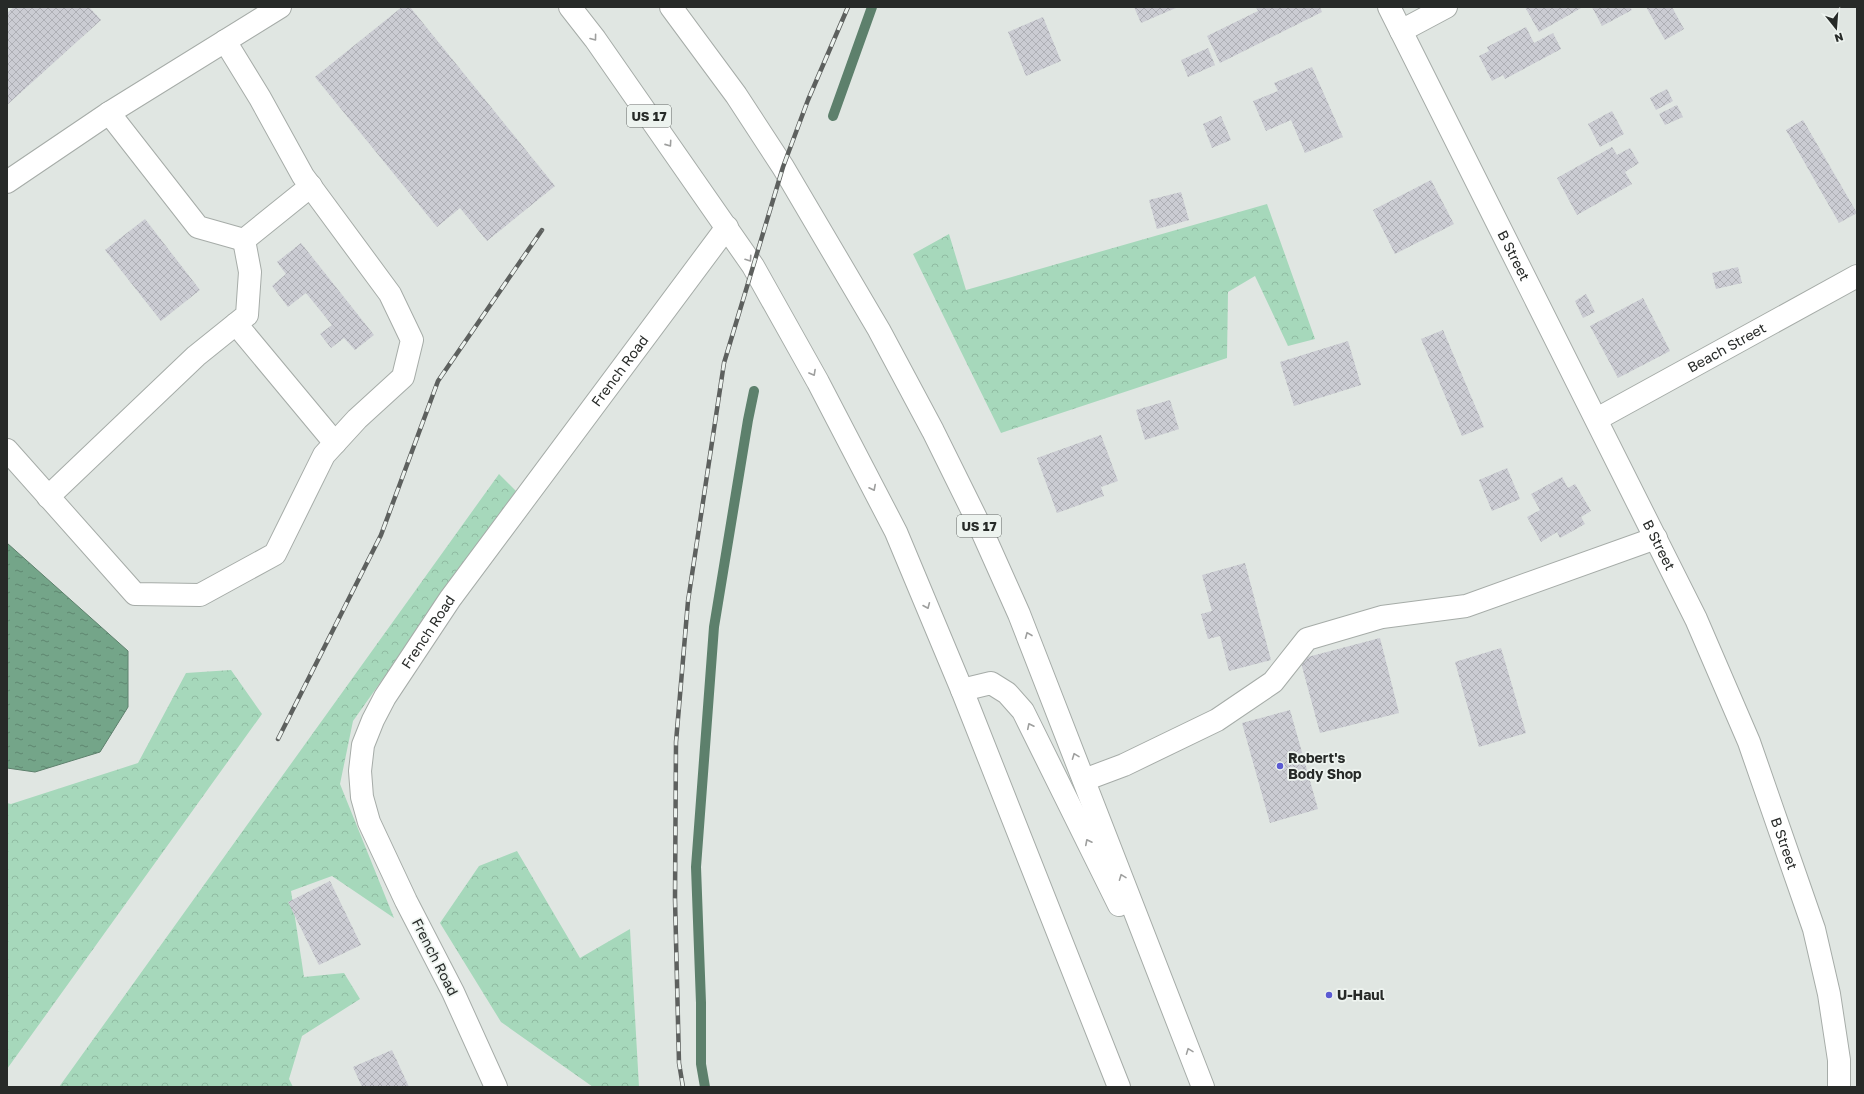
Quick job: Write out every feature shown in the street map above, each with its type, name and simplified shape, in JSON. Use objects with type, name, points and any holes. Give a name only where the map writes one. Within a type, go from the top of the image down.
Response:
[{"type":"main road","points":[[7,182],[109,113],[280,7]]},
{"type":"main road","name":"US 17","points":[[570,7],[595,39],[754,266],[818,382],[896,532],[962,690],[1119,1087]]},
{"type":"main road","name":"US 17","points":[[671,7],[736,95],[783,167],[883,336],[933,431],[989,546],[1019,614],[1203,1087]]},
{"type":"main road","name":"B Street","points":[[1389,7],[1696,619],[1752,748],[1814,929],[1829,994],[1839,1060],[1839,1087]]},
{"type":"main road","points":[[1401,31],[1446,7]]},
{"type":"main road","points":[[7,450],[135,594],[200,595],[275,554],[324,455],[357,419],[404,377],[412,340],[390,294],[311,186],[225,41]]},
{"type":"main road","points":[[109,113],[198,227],[244,240]]},
{"type":"main road","points":[[244,240],[311,186]]},
{"type":"main road","name":"French Road","points":[[496,1087],[453,992],[406,901],[370,822],[362,797],[360,771],[363,745],[385,696],[450,599],[727,227]]},
{"type":"main road","points":[[48,497],[196,356],[247,315],[250,272],[244,240]]},
{"type":"main road","name":"Beach Street","points":[[1597,419],[1857,276]]},
{"type":"main road","points":[[236,324],[335,443]]},
{"type":"main road","points":[[1084,780],[1124,765],[1217,720],[1273,682],[1307,640],[1382,618],[1466,606],[1656,538]]},
{"type":"main road","points":[[962,690],[992,683],[1007,693],[1023,711],[1180,1028]]},
{"type":"green space","points":[[1267,204],[1315,339],[1288,346],[1255,276],[1228,292],[1227,358],[1001,433],[913,254],[949,234],[966,290]]},
{"type":"green space","points":[[499,474],[516,491],[353,721],[340,784],[394,918],[332,876],[291,891],[304,977],[344,973],[360,999],[302,1036],[289,1079],[293,1087],[59,1087]]},
{"type":"green space","points":[[231,670],[262,714],[7,1069],[7,803],[11,804],[138,763],[186,673]]},
{"type":"green space","points":[[517,851],[580,958],[630,929],[639,1087],[593,1087],[501,1022],[440,923],[479,866]]},
{"type":"water","points":[[7,543],[128,651],[128,707],[100,752],[35,772],[7,768]]},
{"type":"building","points":[[14,7],[89,7],[101,20],[7,105],[7,13]]},
{"type":"building","points":[[402,7],[410,7],[555,186],[487,241],[460,208],[437,227],[315,77]]},
{"type":"building","points":[[1134,7],[1178,7],[1141,23]]},
{"type":"building","points":[[1256,7],[1320,7],[1322,12],[1220,63],[1207,36],[1258,11]]},
{"type":"building","points":[[1525,7],[1583,7],[1539,32]]},
{"type":"building","points":[[1592,7],[1630,7],[1632,10],[1602,26]]},
{"type":"building","points":[[1646,7],[1672,7],[1684,29],[1665,40]]},
{"type":"building","points":[[1043,17],[1061,61],[1026,76],[1008,32]]},
{"type":"building","points":[[1526,27],[1534,43],[1553,33],[1561,49],[1505,79],[1503,75],[1492,81],[1479,56],[1489,51],[1487,47]]},
{"type":"building","points":[[1208,48],[1215,65],[1188,77],[1181,60]]},
{"type":"building","points":[[1312,67],[1343,137],[1305,153],[1291,120],[1266,131],[1253,101],[1278,91],[1274,83]]},
{"type":"building","points":[[1667,89],[1673,101],[1656,110],[1650,98]]},
{"type":"building","points":[[1677,105],[1683,117],[1665,125],[1659,114]]},
{"type":"building","points":[[1612,111],[1624,134],[1600,147],[1588,124]]},
{"type":"building","points":[[1221,116],[1231,140],[1212,148],[1203,124]]},
{"type":"building","points":[[1803,120],[1857,213],[1839,223],[1786,130]]},
{"type":"building","points":[[1612,147],[1617,155],[1630,148],[1639,163],[1625,172],[1632,184],[1577,215],[1557,178]]},
{"type":"building","points":[[1431,180],[1454,224],[1395,254],[1373,210]]},
{"type":"building","points":[[1181,192],[1189,220],[1157,229],[1149,200]]},
{"type":"building","points":[[145,219],[200,290],[161,321],[105,250]]},
{"type":"building","points":[[301,243],[374,335],[355,350],[344,338],[331,348],[320,334],[332,325],[306,293],[288,307],[272,286],[286,274],[277,262]]},
{"type":"building","points":[[1738,267],[1742,283],[1716,289],[1712,273]]},
{"type":"building","points":[[1586,294],[1595,312],[1583,318],[1575,301]]},
{"type":"building","points":[[1643,298],[1670,351],[1618,378],[1590,326]]},
{"type":"building","points":[[1443,330],[1484,427],[1462,436],[1421,339]]},
{"type":"building","points":[[1348,341],[1361,385],[1294,406],[1280,362]]},
{"type":"building","points":[[1170,400],[1179,429],[1145,440],[1136,410]]},
{"type":"building","points":[[1101,435],[1118,481],[1101,487],[1104,496],[1057,513],[1037,458]]},
{"type":"building","points":[[1507,468],[1520,499],[1492,511],[1479,480]]},
{"type":"building","points":[[1562,477],[1568,488],[1575,484],[1591,511],[1581,517],[1585,524],[1560,538],[1557,532],[1541,542],[1527,517],[1540,510],[1531,494]]},
{"type":"building","points":[[1245,563],[1271,660],[1229,671],[1220,636],[1208,639],[1201,614],[1212,611],[1202,575]]},
{"type":"building","points":[[1380,638],[1399,713],[1320,733],[1300,659]]},
{"type":"building","points":[[1501,648],[1526,733],[1479,747],[1455,662]]},
{"type":"building","name":"Robert's Body Shop","points":[[1290,710],[1318,809],[1270,823],[1242,723]]},
{"type":"building","points":[[330,881],[361,945],[319,965],[288,902]]},
{"type":"building","points":[[392,1050],[409,1087],[362,1087],[353,1067]]},
{"type":"waterway","points":[[833,116],[872,7]]},
{"type":"waterway","points":[[705,1087],[701,1064],[701,1003],[696,867],[714,627],[754,391]]},
{"type":"railway","points":[[683,1087],[679,1063],[675,899],[676,742],[688,601],[724,363],[783,167],[808,100],[848,7]]},
{"type":"railway","points":[[278,739],[381,535],[438,381],[542,230]]},
{"type":"place","name":"Robert's Body Shop","points":[[1280,766]]},
{"type":"place","name":"U-Haul","points":[[1329,995]]}]
